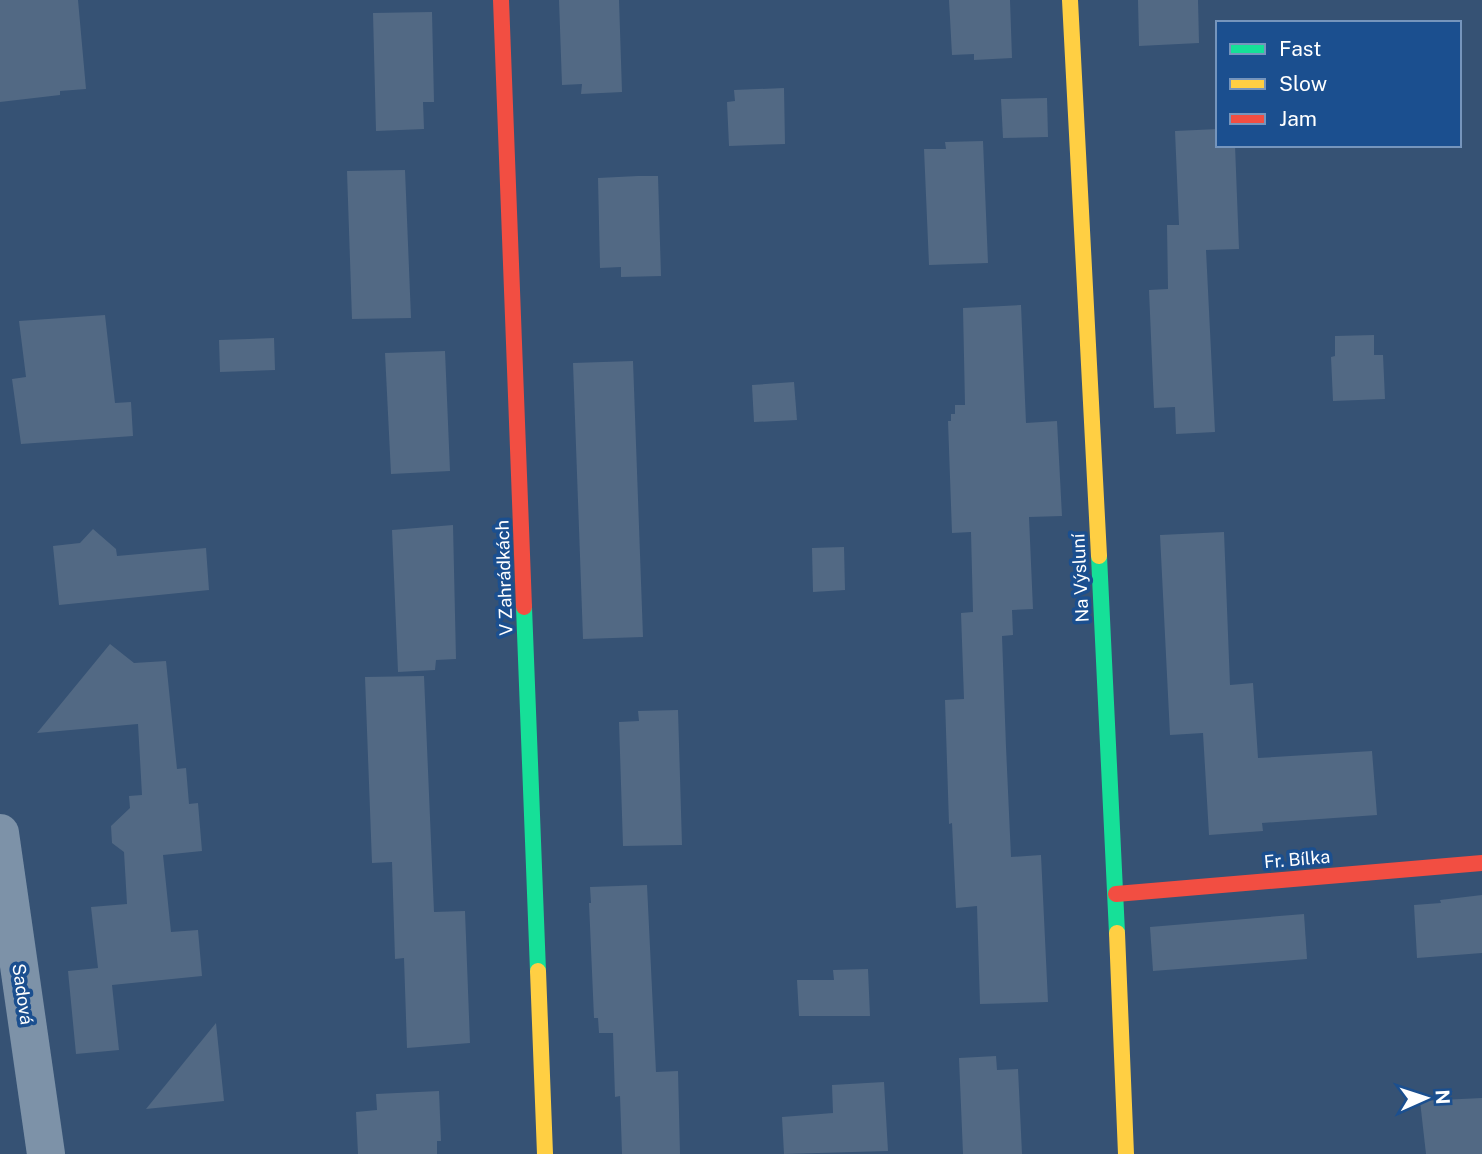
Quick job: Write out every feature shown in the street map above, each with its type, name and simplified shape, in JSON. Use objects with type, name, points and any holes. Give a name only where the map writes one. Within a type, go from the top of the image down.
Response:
[{"type":"street","name":"V Zahrádkách","points":[[501,0],[545,1154]]},
{"type":"street","name":"Na Výsluní","points":[[1070,0],[1116,894],[1126,1154]]},
{"type":"street","name":"Sadová","points":[[0,833],[46,1154]]},
{"type":"street","name":"Fr. Bílka","points":[[1116,894],[1482,863]]},
{"type":"building","points":[[0,0],[78,0],[86,89],[0,102]]},
{"type":"building","points":[[559,0],[619,0],[622,92],[581,94],[582,84],[562,85]]},
{"type":"building","points":[[949,0],[1010,0],[1012,58],[974,60],[974,54],[952,55]]},
{"type":"building","points":[[1138,0],[1198,0],[1199,43],[1139,46]]},
{"type":"building","points":[[432,12],[434,102],[423,102],[424,129],[376,131],[373,13]]},
{"type":"building","points":[[784,88],[785,144],[729,146],[727,102],[735,101],[734,90]]},
{"type":"building","points":[[1047,98],[1048,137],[1003,138],[1001,99]]},
{"type":"building","points":[[1216,129],[1216,147],[1235,147],[1239,249],[1206,250],[1215,432],[1176,434],[1175,407],[1154,408],[1149,290],[1168,289],[1167,225],[1179,225],[1175,131]]},
{"type":"building","points":[[983,141],[988,263],[929,265],[924,149],[946,149],[945,142]]},
{"type":"building","points":[[405,170],[411,318],[352,319],[347,171]]},
{"type":"building","points":[[658,176],[661,276],[621,277],[621,267],[600,268],[598,178]]},
{"type":"building","points":[[1021,305],[1026,423],[1057,421],[1062,516],[1029,517],[1033,609],[1012,610],[1013,635],[1002,636],[1011,857],[1041,855],[1048,1002],[980,1004],[977,906],[956,908],[952,823],[949,824],[945,700],[964,699],[961,613],[973,612],[971,532],[952,533],[948,421],[951,421],[951,414],[955,414],[955,405],[965,405],[963,308]]},
{"type":"building","points":[[105,315],[115,403],[131,402],[133,436],[21,444],[12,379],[26,377],[19,321]]},
{"type":"building","points":[[1374,335],[1374,355],[1383,355],[1385,399],[1333,401],[1331,357],[1335,356],[1335,336]]},
{"type":"building","points":[[274,338],[275,370],[220,372],[219,340]]},
{"type":"building","points":[[445,351],[450,471],[391,474],[385,353]]},
{"type":"building","points":[[633,361],[643,637],[583,639],[573,363]]},
{"type":"building","points":[[794,382],[797,420],[754,422],[752,385]]},
{"type":"building","points":[[453,525],[456,659],[436,660],[435,670],[398,672],[392,530]]},
{"type":"building","points":[[93,529],[116,549],[117,556],[206,548],[209,590],[59,605],[53,546],[80,543]]},
{"type":"building","points":[[1224,532],[1230,685],[1253,683],[1258,758],[1372,751],[1377,815],[1262,823],[1263,831],[1209,835],[1203,733],[1170,735],[1160,535]]},
{"type":"building","points":[[844,547],[845,590],[813,592],[812,548]]},
{"type":"building","points":[[110,644],[134,663],[166,661],[177,769],[186,768],[189,804],[198,803],[202,851],[163,855],[171,932],[198,930],[202,976],[112,985],[119,1050],[76,1054],[68,971],[98,968],[91,907],[127,904],[124,852],[112,843],[111,826],[130,808],[129,796],[142,795],[138,724],[37,733]]},
{"type":"building","points":[[424,676],[434,912],[465,911],[470,1043],[407,1048],[404,958],[395,959],[392,862],[372,863],[365,677]]},
{"type":"building","points":[[678,710],[682,845],[623,846],[619,722],[639,721],[638,711]]},
{"type":"building","points":[[647,885],[656,1072],[678,1071],[680,1154],[622,1154],[620,1096],[615,1097],[613,1033],[599,1033],[598,1018],[594,1018],[590,887]]},
{"type":"building","points":[[1482,895],[1482,953],[1417,958],[1414,905]]},
{"type":"building","points":[[1304,914],[1307,959],[1153,971],[1150,927]]},
{"type":"building","points":[[868,969],[870,1016],[799,1016],[797,980],[834,980],[833,970]]},
{"type":"building","points":[[216,1023],[224,1101],[146,1109]]},
{"type":"building","points":[[996,1056],[997,1070],[1018,1069],[1022,1154],[963,1154],[959,1058]]},
{"type":"building","points":[[884,1082],[888,1151],[784,1154],[782,1117],[833,1113],[832,1085]]},
{"type":"building","points":[[439,1091],[441,1141],[437,1141],[437,1154],[358,1154],[356,1112],[377,1110],[376,1094]]},
{"type":"building","points":[[1482,1098],[1482,1154],[1426,1154],[1420,1101]]},
{"type":"traffic: fast","points":[[1099,556],[1117,933]]},
{"type":"traffic: fast","points":[[524,607],[538,971]]},
{"type":"traffic: slow","points":[[1070,0],[1099,556]]},
{"type":"traffic: slow","points":[[1117,933],[1126,1154]]},
{"type":"traffic: slow","points":[[538,971],[545,1154]]},
{"type":"traffic: jam","points":[[501,0],[524,607]]},
{"type":"traffic: jam","points":[[1116,894],[1482,863]]}]
